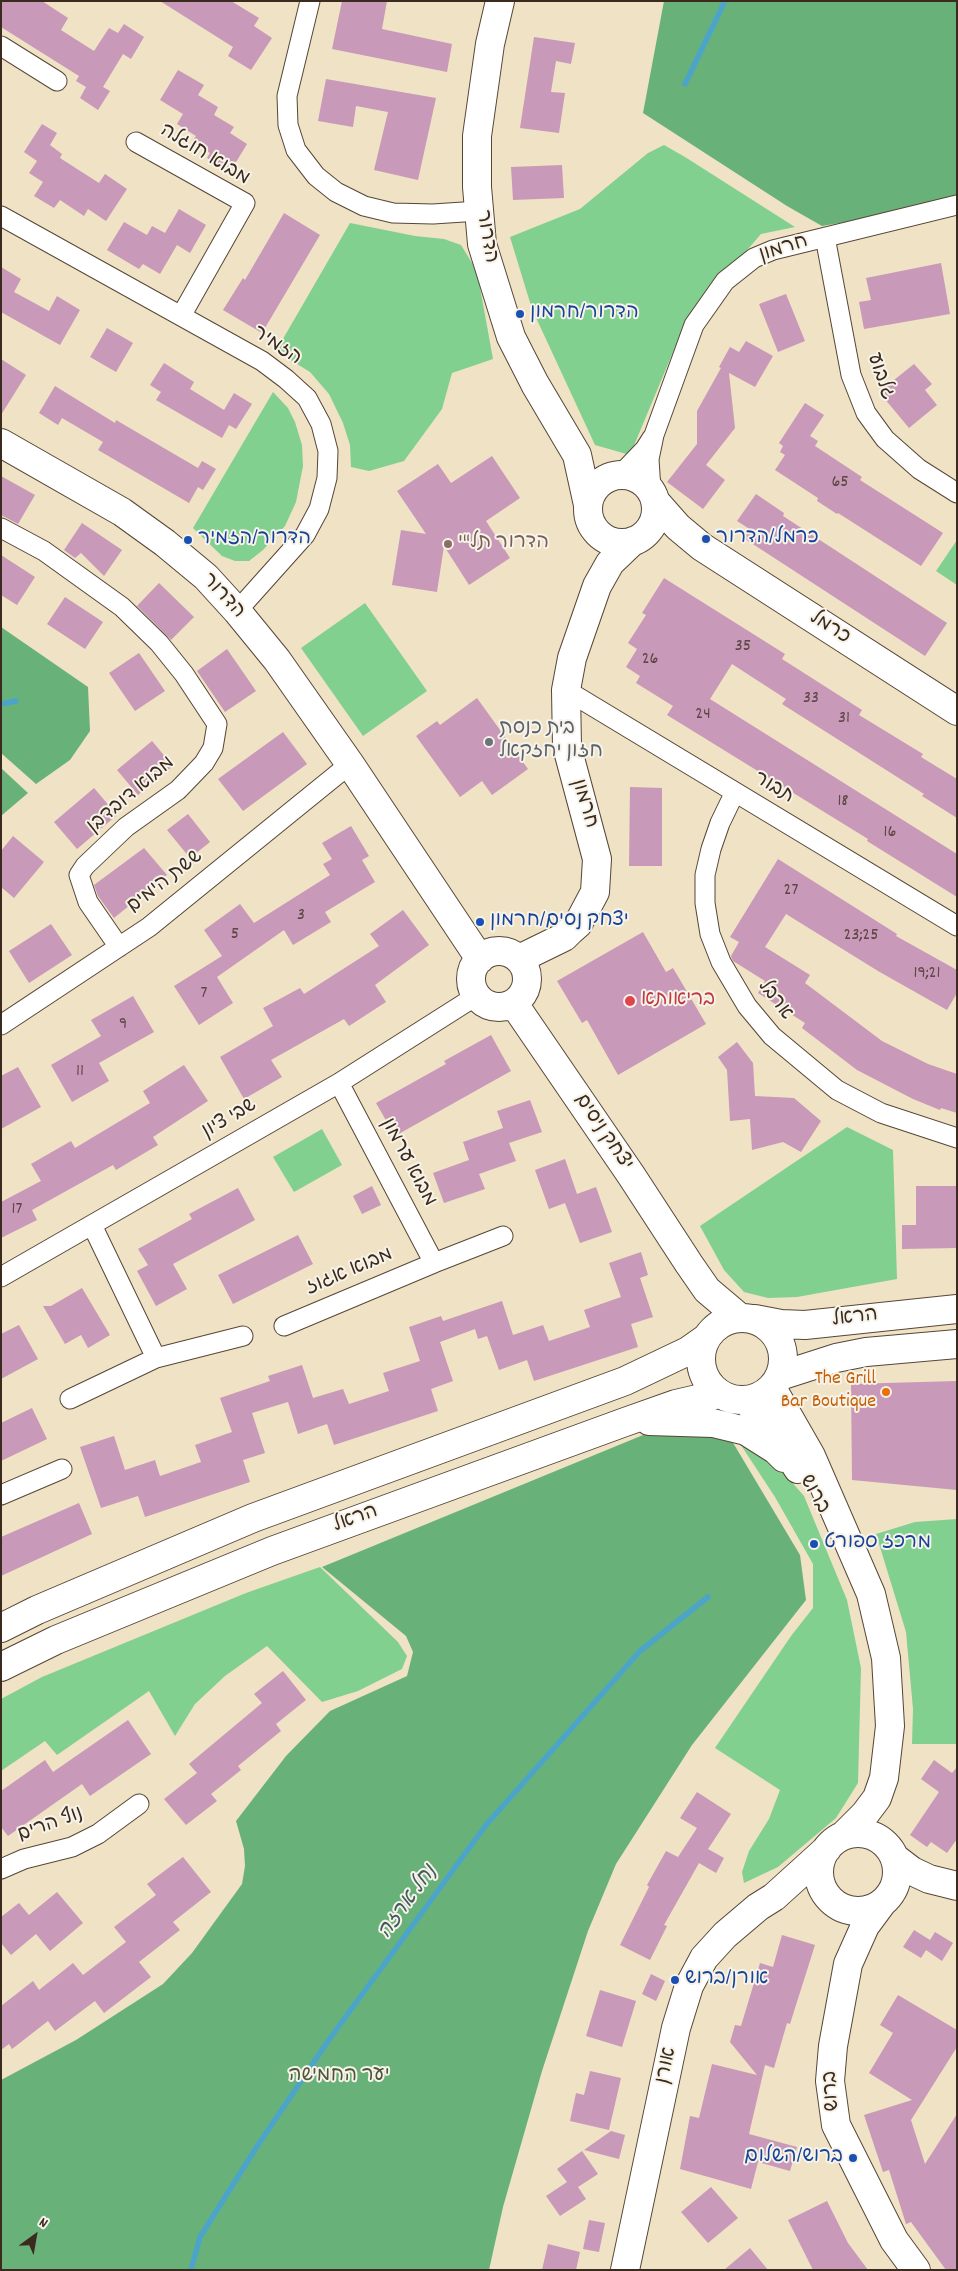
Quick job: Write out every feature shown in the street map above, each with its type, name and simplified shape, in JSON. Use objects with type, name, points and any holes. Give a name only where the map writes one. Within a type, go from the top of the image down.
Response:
[{"type":"street","points":[[309,1],[287,96],[288,125],[296,150],[316,176],[336,192],[364,206],[393,213],[433,214],[479,211]]},
{"type":"street","name":"הדרור","points":[[500,1],[490,44],[477,136],[482,244],[511,338],[534,384],[577,455],[590,515]]},
{"type":"street","points":[[1,46],[57,81]]},
{"type":"street","name":"מבוא חוגלה","points":[[136,142],[245,203],[181,316]]},
{"type":"street","name":"חרמון","points":[[653,495],[650,459],[654,435],[694,325],[725,281],[754,258],[773,250],[957,205]]},
{"type":"street","name":"הזמיר","points":[[1,216],[262,361],[307,398],[321,424],[328,451],[327,478],[320,509],[305,535],[237,611]]},
{"type":"street","name":"גלבוע","points":[[825,237],[851,375],[866,413],[892,445],[919,469],[957,493]]},
{"type":"street","name":"חרמון","points":[[617,475],[644,449],[654,435]]},
{"type":"street","name":"הדרור","points":[[1,443],[122,512],[165,543],[206,577],[277,660],[350,764]]},
{"type":"street","name":"הדרור","points":[[577,455],[596,469],[617,475]]},
{"type":"street","points":[[617,475],[642,480],[653,495],[655,518],[650,529],[636,540],[616,543],[607,540],[597,533],[590,515],[590,495],[597,485],[606,478],[617,475]]},
{"type":"street","name":"כרמל","points":[[653,495],[678,527],[702,547],[957,711]]},
{"type":"street","name":"חרמון","points":[[590,515],[598,560],[597,586]]},
{"type":"street","name":"מבוא דובדבן","points":[[1,528],[44,551],[122,607],[159,643],[184,674],[217,724],[213,748],[204,763],[178,790],[126,827],[85,866],[79,875],[88,902],[119,948]]},
{"type":"street","name":"כרמל","points":[[636,540],[670,534],[702,547]]},
{"type":"street","name":"חרמון","points":[[519,959],[564,937],[578,924],[595,892],[597,859],[568,747],[566,690],[574,650],[597,586],[610,563],[636,540]]},
{"type":"street","name":"תבור","points":[[566,690],[957,926]]},
{"type":"street","points":[[350,764],[480,958]]},
{"type":"street","name":"ששת הימים","points":[[1,1026],[149,927],[350,764]]},
{"type":"street","name":"ארבל","points":[[735,792],[720,823],[711,849],[705,875],[705,903],[710,934],[721,962],[747,1006],[772,1036],[837,1090],[881,1113],[957,1138]]},
{"type":"street","points":[[500,951],[519,959],[527,974],[528,983],[525,991],[514,1004],[501,1008],[494,1007],[481,1001],[476,996],[471,981],[475,965],[480,958],[486,954],[500,951]]},
{"type":"street","name":"שבי ציון","points":[[1,1276],[340,1084],[476,996]]},
{"type":"street","name":"יצחק ניסים","points":[[514,1004],[707,1290],[747,1318]]},
{"type":"street","name":"מבוא ערמון","points":[[340,1084],[434,1263]]},
{"type":"street","points":[[92,1226],[156,1358]]},
{"type":"street","name":"מבוא אגוז","points":[[284,1326],[503,1236]]},
{"type":"street","name":"יצחק ניסים","points":[[689,1264],[707,1308],[710,1320],[707,1336]]},
{"type":"street","name":"הראל","points":[[747,1318],[781,1324],[805,1325],[957,1309]]},
{"type":"street","points":[[747,1318],[766,1326],[776,1336],[783,1356],[776,1382],[764,1394],[746,1400],[732,1400],[719,1394],[710,1386],[703,1375],[700,1363],[701,1350],[707,1336],[717,1325],[747,1318]]},
{"type":"street","points":[[70,1399],[156,1358],[242,1336]]},
{"type":"street","name":"הראל","points":[[1,1628],[37,1610],[253,1518],[625,1381],[688,1351],[707,1336]]},
{"type":"street","name":"הראל","points":[[776,1382],[836,1358],[866,1352],[957,1344]]},
{"type":"street","name":"ברוש","points":[[776,1382],[811,1456],[871,1594],[883,1638],[890,1696],[890,1726],[884,1778],[884,1811],[892,1853]]},
{"type":"street","name":"הראל","points":[[1,1667],[56,1640],[233,1566],[625,1422],[676,1404],[719,1394]]},
{"type":"street","name":"ברוש","points":[[746,1400],[767,1422],[802,1475],[871,1594]]},
{"type":"street","points":[[625,1422],[677,1421],[713,1423],[746,1431],[776,1450],[802,1475]]},
{"type":"street","points":[[1,1495],[62,1469]]},
{"type":"street","name":"ברוש","points":[[835,1842],[865,1814],[877,1798],[884,1778]]},
{"type":"street","name":"נוף הרים","points":[[1,1869],[24,1860],[72,1847],[98,1834],[139,1804]]},
{"type":"street","points":[[855,1833],[868,1834],[879,1839],[912,1871],[952,1885],[922,1886],[884,1901],[872,1909],[850,1910],[833,1902],[825,1893],[820,1882],[821,1859],[835,1842],[855,1833]]},
{"type":"street","name":"אורן","points":[[625,2270],[676,2028],[689,1986],[704,1958],[725,1935],[758,1907],[774,1897],[835,1842]]},
{"type":"street","points":[[884,1901],[897,1880],[898,1869],[892,1853]]},
{"type":"street","name":"אורן","points":[[774,1897],[797,1893],[814,1895],[833,1902]]},
{"type":"street","name":"ברוש","points":[[884,1901],[865,1926],[848,1964],[833,2046],[830,2081],[836,2125],[894,2240],[916,2270]]},
{"type":"green space","points":[[664,1],[957,1],[957,203],[822,226],[787,206],[643,113]]},
{"type":"green space","points":[[664,145],[795,227],[761,234],[686,321],[630,455],[595,445],[532,309],[510,237],[580,209],[648,153]]},
{"type":"green space","points":[[350,223],[415,236],[444,239],[461,245],[477,271],[493,359],[452,373],[442,409],[404,461],[369,471],[351,467],[350,445],[343,423],[329,394],[310,372],[276,351]]},
{"type":"green space","points":[[273,392],[288,408],[295,422],[302,445],[303,466],[296,502],[285,526],[263,550],[249,561],[235,561],[222,556],[193,528]]},
{"type":"green space","points":[[957,540],[957,585],[936,571]]},
{"type":"green space","points":[[365,603],[427,691],[363,736],[301,648]]},
{"type":"green space","points":[[1,627],[88,687],[90,731],[70,760],[36,784],[1,753]]},
{"type":"green space","points":[[1,768],[28,793],[1,816]]},
{"type":"green space","points":[[847,1127],[893,1150],[897,1279],[797,1297],[768,1298],[744,1292],[724,1270],[700,1226]]},
{"type":"green space","points":[[322,1129],[342,1165],[294,1192],[273,1157]]},
{"type":"green space","name":"יער החמישה","points":[[648,1433],[729,1436],[800,1555],[806,1600],[692,1745],[616,1864],[588,1931],[542,2071],[503,2207],[489,2270],[1,2270],[1,2080],[76,2040],[163,1984],[192,1953],[242,1884],[245,1866],[244,1849],[236,1821],[286,1756],[330,1711],[407,1676],[413,1652],[406,1636],[322,1567]]},
{"type":"green space","points":[[733,1433],[775,1463],[804,1496],[847,1600],[861,1668],[858,1783],[836,1818],[778,1867],[744,1883],[742,1872],[749,1851],[769,1819],[780,1790],[715,1748],[791,1636],[813,1608],[813,1564],[775,1497]]},
{"type":"green space","points":[[957,1519],[957,1744],[912,1744],[913,1709],[906,1632],[876,1534],[915,1522]]},
{"type":"green space","points":[[320,1567],[398,1642],[407,1656],[402,1669],[358,1691],[322,1702],[267,1646],[225,1676],[195,1704],[175,1736],[149,1691],[57,1755],[45,1741],[1,1771],[1,1699],[42,1677],[246,1593]]},
{"type":"building","points":[[1,1],[42,1],[68,18],[61,30],[94,51],[109,28],[118,33],[124,24],[144,37],[131,59],[123,54],[103,87],[110,91],[98,110],[80,98],[86,87],[76,81],[79,76],[1,27]]},
{"type":"building","points":[[160,1],[231,1],[259,18],[254,26],[272,38],[251,70],[228,56],[233,47]]},
{"type":"building","points":[[342,1],[387,1],[382,29],[452,44],[447,72],[332,49]]},
{"type":"building","points":[[534,37],[575,43],[571,64],[556,61],[551,92],[565,93],[559,133],[520,128]]},
{"type":"building","points":[[178,70],[204,85],[198,95],[218,107],[214,115],[234,127],[230,133],[247,144],[230,172],[207,158],[210,153],[192,142],[196,136],[177,124],[183,114],[160,100]]},
{"type":"building","points":[[326,79],[436,98],[418,180],[374,170],[388,112],[356,106],[353,127],[318,121]]},
{"type":"building","points":[[42,124],[57,133],[50,145],[62,154],[60,158],[99,183],[105,174],[127,189],[106,221],[88,209],[84,216],[60,200],[54,208],[34,196],[43,182],[29,173],[37,161],[24,152]]},
{"type":"building","points":[[562,165],[564,198],[513,200],[511,167]]},
{"type":"building","points":[[179,209],[206,225],[190,253],[177,245],[160,274],[143,264],[139,269],[107,250],[124,222],[147,235],[152,226],[165,233]]},
{"type":"building","points":[[284,213],[320,235],[262,333],[223,310],[243,278],[245,280]]},
{"type":"building","points":[[941,263],[950,314],[864,329],[859,302],[871,300],[866,278]]},
{"type":"building","points":[[1,267],[21,279],[14,292],[49,311],[57,296],[80,310],[60,345],[1,312]]},
{"type":"building","points":[[786,294],[805,341],[778,352],[759,304]]},
{"type":"building","points":[[107,328],[133,343],[116,372],[90,357]]},
{"type":"building","points":[[746,341],[773,356],[755,387],[729,373],[735,428],[706,465],[725,480],[703,509],[667,482],[697,444],[697,411],[721,368],[719,367],[730,347],[739,352]]},
{"type":"building","points":[[1,359],[26,375],[1,415]]},
{"type":"building","points":[[164,363],[194,382],[190,389],[224,410],[234,393],[252,404],[236,429],[229,425],[222,438],[156,400],[161,392],[150,385]]},
{"type":"building","points":[[914,364],[932,384],[925,390],[937,405],[909,428],[879,392]]},
{"type":"building","points":[[55,386],[115,423],[116,420],[198,468],[202,461],[216,469],[203,490],[198,487],[189,503],[98,450],[103,442],[62,418],[58,425],[39,413]]},
{"type":"building","points":[[805,403],[824,415],[810,436],[818,441],[815,446],[862,477],[860,480],[943,533],[921,566],[817,501],[818,498],[775,470],[785,455],[780,452],[783,446],[779,443]]},
{"type":"building","name":"הדרור תל\"י","points":[[492,456],[520,498],[486,521],[510,558],[469,585],[444,546],[437,592],[392,585],[401,530],[426,534],[397,491],[438,464],[451,483]]},
{"type":"building","points":[[1,476],[35,495],[18,524],[1,515]]},
{"type":"building","points":[[756,494],[784,513],[783,516],[947,623],[925,656],[742,537],[748,528],[737,521]]},
{"type":"building","points":[[82,523],[122,550],[104,576],[81,553],[75,558],[64,550]]},
{"type":"building","points":[[1,555],[35,577],[17,605],[1,595]]},
{"type":"building","points":[[664,578],[785,654],[782,659],[862,710],[859,715],[923,754],[921,757],[957,779],[957,818],[922,796],[924,794],[782,704],[786,699],[732,664],[710,699],[957,854],[957,897],[867,841],[868,839],[667,715],[673,706],[636,683],[640,676],[626,667],[637,649],[628,643],[646,615],[642,613]]},
{"type":"building","points":[[159,583],[194,617],[171,640],[137,606]]},
{"type":"building","points":[[65,597],[103,622],[85,649],[47,624]]},
{"type":"building","points":[[227,649],[256,691],[225,712],[197,671]]},
{"type":"building","points":[[139,653],[165,691],[135,711],[109,673]]},
{"type":"building","name":"בית כנסת חזון יחזקאל","points":[[477,698],[528,769],[492,795],[482,781],[460,797],[416,736],[437,721],[440,725]]},
{"type":"building","points":[[283,732],[307,764],[243,811],[218,779]]},
{"type":"building","points":[[152,741],[173,766],[138,795],[117,770]]},
{"type":"building","points":[[630,787],[662,788],[662,866],[629,866]]},
{"type":"building","points":[[94,788],[117,815],[77,849],[54,822]]},
{"type":"building","points":[[188,814],[210,842],[190,858],[167,830]]},
{"type":"building","points":[[351,826],[369,856],[362,860],[375,882],[325,912],[331,922],[293,945],[284,930],[217,977],[233,1003],[199,1025],[174,986],[222,956],[204,930],[240,904],[254,923],[330,875],[323,864],[332,859],[322,843]]},
{"type":"building","points":[[13,836],[44,862],[14,898],[1,887],[1,851]]},
{"type":"building","points":[[144,848],[167,875],[114,918],[98,896],[94,885]]},
{"type":"building","points":[[778,859],[897,934],[896,936],[957,970],[957,993],[947,1010],[878,971],[786,914],[765,947],[810,975],[805,983],[882,1041],[928,1064],[957,1074],[957,1113],[941,1108],[940,1110],[913,1099],[857,1070],[802,1028],[805,1023],[758,993],[765,981],[733,961],[731,956],[739,942],[730,937]]},
{"type":"building","points":[[403,910],[429,945],[375,985],[386,1002],[349,1026],[344,1019],[271,1060],[282,1077],[244,1099],[220,1057],[273,1026],[263,1008],[300,988],[304,994],[379,946],[370,934]]},
{"type":"building","points":[[51,924],[72,955],[29,983],[9,951]]},
{"type":"building","name":"בריאותא","points":[[643,932],[666,972],[673,968],[706,1024],[618,1075],[587,1020],[582,1023],[557,981]]},
{"type":"building","points":[[133,996],[154,1032],[99,1063],[109,1081],[72,1102],[51,1065],[101,1036],[91,1020]]},
{"type":"building","points":[[491,1035],[511,1071],[395,1136],[376,1103],[446,1064],[444,1061]]},
{"type":"building","points":[[737,1042],[753,1063],[755,1096],[794,1098],[821,1121],[801,1152],[783,1142],[752,1150],[750,1119],[730,1121],[727,1070],[718,1057]]},
{"type":"building","points":[[184,1065],[208,1101],[153,1137],[158,1145],[116,1170],[113,1165],[32,1210],[37,1220],[1,1238],[1,1202],[41,1181],[31,1164],[71,1141],[75,1148],[150,1103],[143,1091]]},
{"type":"building","points":[[18,1067],[41,1107],[1,1129],[1,1076]]},
{"type":"building","points":[[530,1100],[542,1132],[509,1143],[516,1161],[479,1174],[485,1189],[444,1203],[433,1173],[469,1160],[463,1142],[503,1128],[497,1111]]},
{"type":"building","points":[[565,1159],[577,1194],[596,1187],[612,1232],[580,1243],[565,1203],[549,1209],[535,1170]]},
{"type":"building","points":[[372,1186],[381,1205],[362,1214],[353,1196]]},
{"type":"building","points":[[916,1186],[957,1186],[957,1248],[902,1249],[902,1225],[916,1225]]},
{"type":"building","points":[[238,1188],[255,1220],[173,1264],[187,1289],[156,1306],[137,1271],[148,1265],[138,1249],[192,1219],[189,1214]]},
{"type":"building","points":[[298,1235],[313,1264],[233,1304],[218,1275]]},
{"type":"building","points":[[641,1252],[648,1275],[640,1278],[653,1317],[631,1324],[638,1347],[534,1381],[527,1360],[499,1370],[487,1336],[478,1339],[475,1329],[440,1342],[453,1381],[431,1389],[438,1411],[334,1445],[327,1424],[298,1434],[288,1402],[252,1413],[265,1453],[243,1460],[250,1482],[145,1517],[138,1496],[101,1508],[80,1447],[114,1436],[125,1470],[155,1460],[160,1476],[201,1462],[195,1445],[232,1432],[220,1398],[270,1381],[268,1376],[302,1365],[313,1398],[343,1389],[349,1404],[389,1391],[383,1373],[420,1361],[409,1327],[441,1316],[443,1321],[502,1301],[513,1335],[543,1325],[549,1341],[590,1327],[584,1310],[621,1297],[609,1263]]},
{"type":"building","points":[[82,1288],[110,1335],[88,1348],[81,1335],[65,1344],[43,1306],[51,1306]]},
{"type":"building","points":[[19,1325],[38,1359],[1,1379],[1,1334]]},
{"type":"building","points":[[957,1381],[957,1490],[852,1480],[851,1384]]},
{"type":"building","points":[[32,1408],[47,1439],[1,1461],[1,1423]]},
{"type":"building","points":[[79,1503],[92,1534],[1,1576],[1,1537]]},
{"type":"building","points":[[283,1671],[306,1700],[276,1724],[281,1731],[238,1766],[241,1770],[211,1794],[217,1801],[186,1825],[164,1799],[197,1773],[189,1764],[262,1703],[254,1694]]},
{"type":"building","points":[[128,1720],[151,1754],[90,1796],[82,1784],[8,1836],[1,1827],[1,1791],[45,1760],[53,1772]]},
{"type":"building","points":[[934,1760],[952,1773],[957,1767],[957,1839],[947,1853],[931,1842],[927,1847],[910,1835],[939,1792],[921,1779]]},
{"type":"building","points":[[697,1792],[731,1814],[708,1849],[724,1858],[716,1873],[699,1863],[664,1925],[667,1926],[650,1960],[620,1945],[649,1887],[647,1885],[666,1851],[678,1857],[697,1828],[680,1818]]},
{"type":"building","points":[[183,1857],[211,1892],[173,1922],[180,1930],[139,1962],[151,1977],[104,2013],[95,2001],[55,2031],[48,2021],[12,2049],[9,2044],[1,2050],[1,2006],[33,1981],[39,1990],[73,1963],[83,1975],[126,1942],[114,1927],[156,1895],[147,1884]]},
{"type":"building","points":[[57,1892],[83,1923],[50,1951],[36,1934],[11,1955],[1,1943],[1,1917],[19,1903],[29,1915]]},
{"type":"building","points":[[914,1930],[930,1940],[935,1932],[953,1943],[942,1961],[926,1950],[921,1958],[903,1947]]},
{"type":"building","points":[[782,1935],[815,1945],[790,2024],[787,2023],[774,2068],[765,2065],[749,2134],[797,2147],[790,2171],[758,2162],[751,2189],[680,2169],[690,2116],[699,2118],[712,2064],[757,2075],[730,2042],[735,2025],[741,2026],[760,1963],[773,1967]]},
{"type":"building","points":[[651,1974],[665,1981],[656,2001],[642,1994]]},
{"type":"building","points":[[600,1990],[636,2001],[622,2047],[586,2036]]},
{"type":"building","points":[[898,1995],[957,2030],[957,2047],[911,2120],[925,2164],[957,2114],[957,2270],[946,2270],[911,2222],[906,2224],[889,2170],[883,2172],[864,2115],[912,2100],[869,2073],[893,2033],[880,2025]]},
{"type":"building","points":[[590,2071],[621,2078],[609,2130],[570,2121],[576,2093],[584,2095]]},
{"type":"building","points":[[611,2131],[625,2135],[619,2159],[584,2150]]},
{"type":"building","points":[[582,2151],[598,2174],[578,2187],[586,2199],[560,2216],[546,2196],[567,2182],[557,2169]]},
{"type":"building","points":[[711,2187],[738,2218],[708,2243],[681,2212]]},
{"type":"building","points":[[827,2201],[848,2243],[868,2270],[813,2270],[788,2220]]},
{"type":"building","points":[[589,2220],[605,2223],[599,2252],[583,2249]]},
{"type":"building","points":[[548,2244],[580,2252],[576,2270],[542,2270]]},
{"type":"building","points":[[750,2248],[768,2270],[724,2270]]},
{"type":"waterway","points":[[685,84],[725,1]]},
{"type":"waterway","points":[[1,704],[16,701]]},
{"type":"waterway","name":"נחל ארזה","points":[[191,2270],[200,2237],[256,2148],[328,2041],[486,1825],[640,1651],[708,1597]]},
{"type":"place","name":"הדרור/חרמון","points":[[520,314]]},
{"type":"place","name":"כרמל/הדרור","points":[[706,539]]},
{"type":"place","name":"הדרור/הזמיר","points":[[188,540]]},
{"type":"place","name":"הדרור תל\"י","points":[[448,544]]},
{"type":"place","name":"בית כנסת חזון יחזקאל","points":[[489,742]]},
{"type":"place","name":"יצחק נסים/חרמון","points":[[480,922]]},
{"type":"place","name":"בריאותא","points":[[630,1001]]},
{"type":"place","name":"The Grill Bar Boutique","points":[[886,1392]]},
{"type":"place","name":"מרכז ספורט","points":[[814,1544]]},
{"type":"place","name":"אורן/ברוש","points":[[675,1980]]},
{"type":"place","name":"ברוש/השלום","points":[[853,2158]]}]
